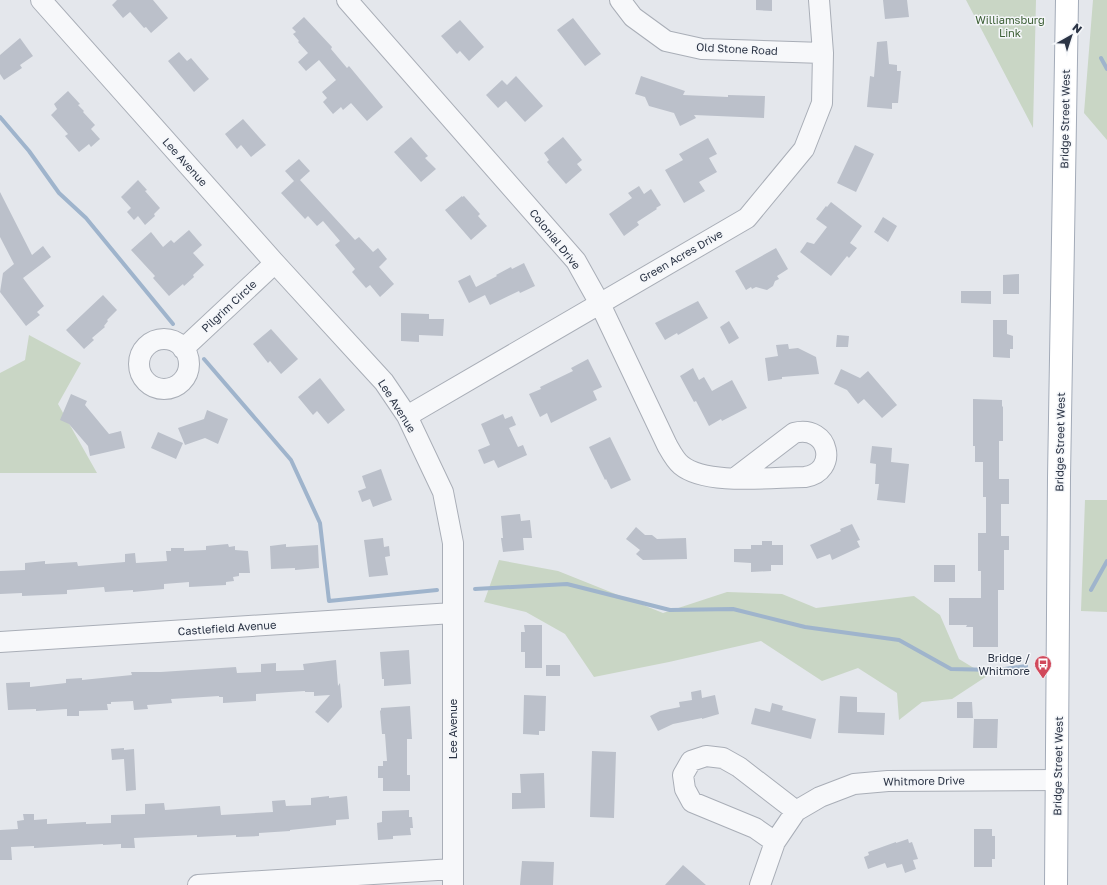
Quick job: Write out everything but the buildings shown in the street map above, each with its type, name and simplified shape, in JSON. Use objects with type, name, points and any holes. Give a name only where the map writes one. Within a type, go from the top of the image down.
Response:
[{"type":"main road","name":"Bridge Street West","points":[[1056,885],[1058,780],[1059,470],[1067,0]]},
{"type":"street","name":"Lee Avenue","points":[[41,0],[275,263],[384,382],[407,416],[443,492],[453,544],[453,877]]},
{"type":"street","name":"Colonial Drive","points":[[348,0],[576,261],[600,304],[667,445],[681,465],[702,475],[735,478]]},
{"type":"street","name":"Old Stone Road","points":[[620,0],[633,17],[666,41],[702,49],[823,53]]},
{"type":"street","name":"Green Acres Drive","points":[[407,416],[747,218],[804,150],[822,103],[823,53],[819,0]]},
{"type":"street","name":"Pilgrim Circle","points":[[183,349],[275,263]]},
{"type":"street","name":"Castlefield Avenue","points":[[0,642],[453,614]]},
{"type":"street","points":[[775,842],[755,828],[692,802],[685,788],[683,775],[691,761],[706,756],[723,758],[739,767],[796,811]]},
{"type":"street","name":"Whitmore Drive","points":[[760,885],[775,842],[796,811],[820,797],[854,784],[888,780],[1058,780]]},
{"type":"street","points":[[198,885],[453,877]]},
{"type":"green space","name":"Williamsburg Link","points":[[966,0],[1036,0],[1033,128]]},
{"type":"green space","points":[[1093,0],[1107,0],[1107,140],[1084,113]]},
{"type":"green space","points":[[29,335],[81,363],[58,404],[97,473],[0,473],[0,373],[25,360]]},
{"type":"green space","points":[[1085,500],[1107,500],[1107,612],[1081,611]]},
{"type":"green space","points":[[499,560],[558,571],[663,613],[727,592],[782,594],[816,608],[914,596],[940,615],[959,659],[987,676],[952,699],[922,702],[899,720],[897,693],[858,668],[822,681],[761,641],[594,677],[565,634],[526,612],[484,602]]},
{"type":"waterway","points":[[1101,58],[1107,69]]},
{"type":"waterway","points":[[0,117],[29,151],[59,193],[86,218],[173,324]]},
{"type":"waterway","points":[[204,359],[291,460],[320,523],[329,601],[437,590]]},
{"type":"waterway","points":[[1091,590],[1107,561]]},
{"type":"waterway","points":[[475,589],[567,584],[670,610],[733,609],[805,627],[899,640],[951,669],[998,670],[1026,666]]},
{"type":"place","name":"Bridge / Whitmore","points":[[1043,679]]}]
